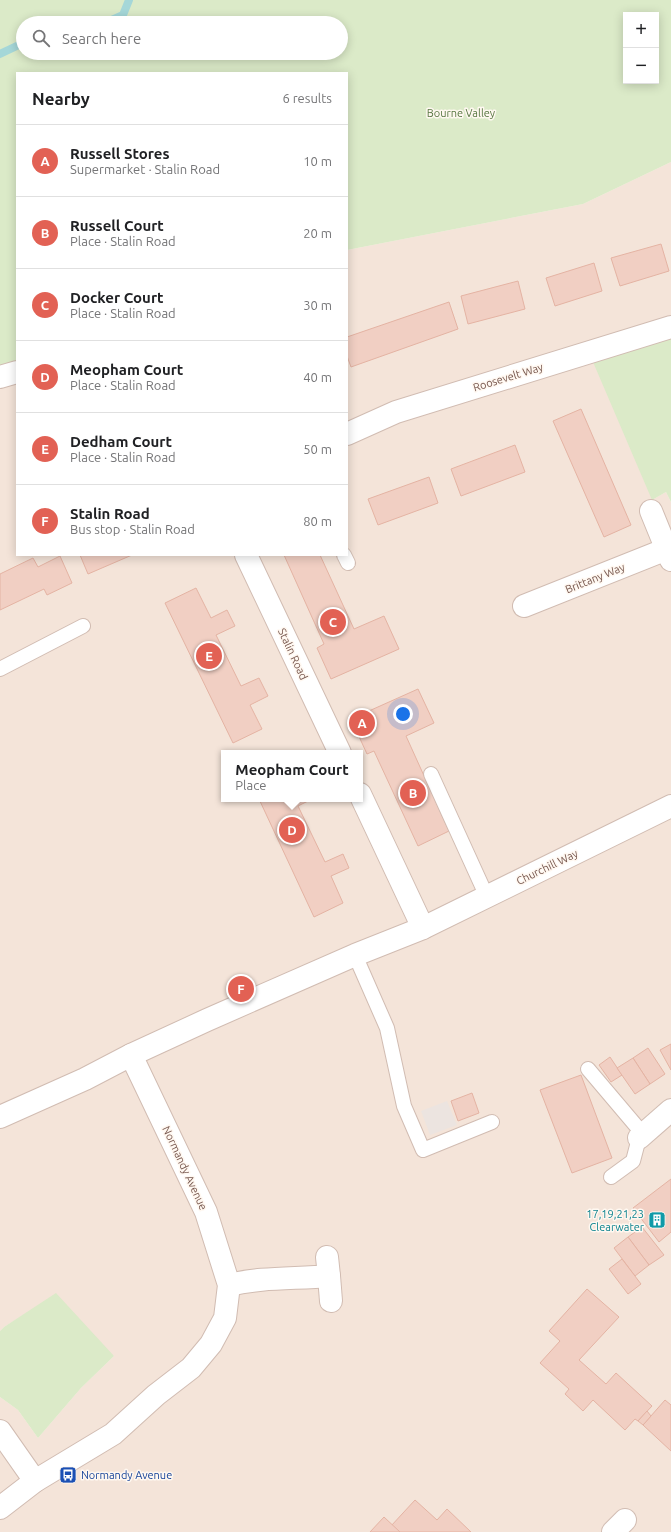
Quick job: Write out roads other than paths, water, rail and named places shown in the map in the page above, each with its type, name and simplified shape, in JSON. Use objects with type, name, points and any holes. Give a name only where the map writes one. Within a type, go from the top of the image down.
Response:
[{"type":"street","name":"Roosevelt Way","points":[[348,434],[396,412],[671,327]]},
{"type":"street","points":[[0,378],[16,372]]},
{"type":"street","name":"Brittany Way","points":[[524,606],[669,555],[651,511]]},
{"type":"street","name":"Stalin Road","points":[[246,556],[339,750]]},
{"type":"street","points":[[0,1117],[86,1080],[131,1055],[355,955],[423,928],[363,800]]},
{"type":"street","name":"Churchill Way","points":[[423,928],[671,806]]},
{"type":"street","name":"Normandy Avenue","points":[[0,1508],[35,1481],[113,1434],[156,1395],[191,1368],[211,1344],[225,1318],[229,1285],[206,1212],[131,1055]]},
{"type":"street","points":[[641,1136],[671,1111]]},
{"type":"street","points":[[229,1285],[242,1282],[267,1280],[328,1267],[331,1302]]},
{"type":"street","points":[[0,1431],[35,1481]]},
{"type":"lane","points":[[0,669],[83,626]]},
{"type":"lane","points":[[431,774],[487,897]]},
{"type":"lane","points":[[355,955],[387,1028],[404,1106],[423,1150],[492,1122]]},
{"type":"lane","points":[[588,1069],[641,1136],[633,1161],[611,1177]]},
{"type":"waterway","points":[[121,16],[123,15],[129,0]]},
{"type":"waterway","points":[[0,54],[16,46]]},
{"type":"place","name":"Docker Court","points":[[333,622]]},
{"type":"place","name":"Dedham Court","points":[[209,656]]},
{"type":"place","name":"Russell Stores","points":[[362,723]]},
{"type":"place","name":"Russell Court","points":[[413,793]]},
{"type":"place","name":"Meopham Court","points":[[292,830]]},
{"type":"place","name":"Stalin Road","points":[[241,989]]},
{"type":"place","name":"17,19,21,23 Clearwater","points":[[657,1220]]},
{"type":"place","name":"Normandy Avenue","points":[[68,1475]]},
{"type":"park label","name":"Bourne Valley","points":[[461,113]]}]
